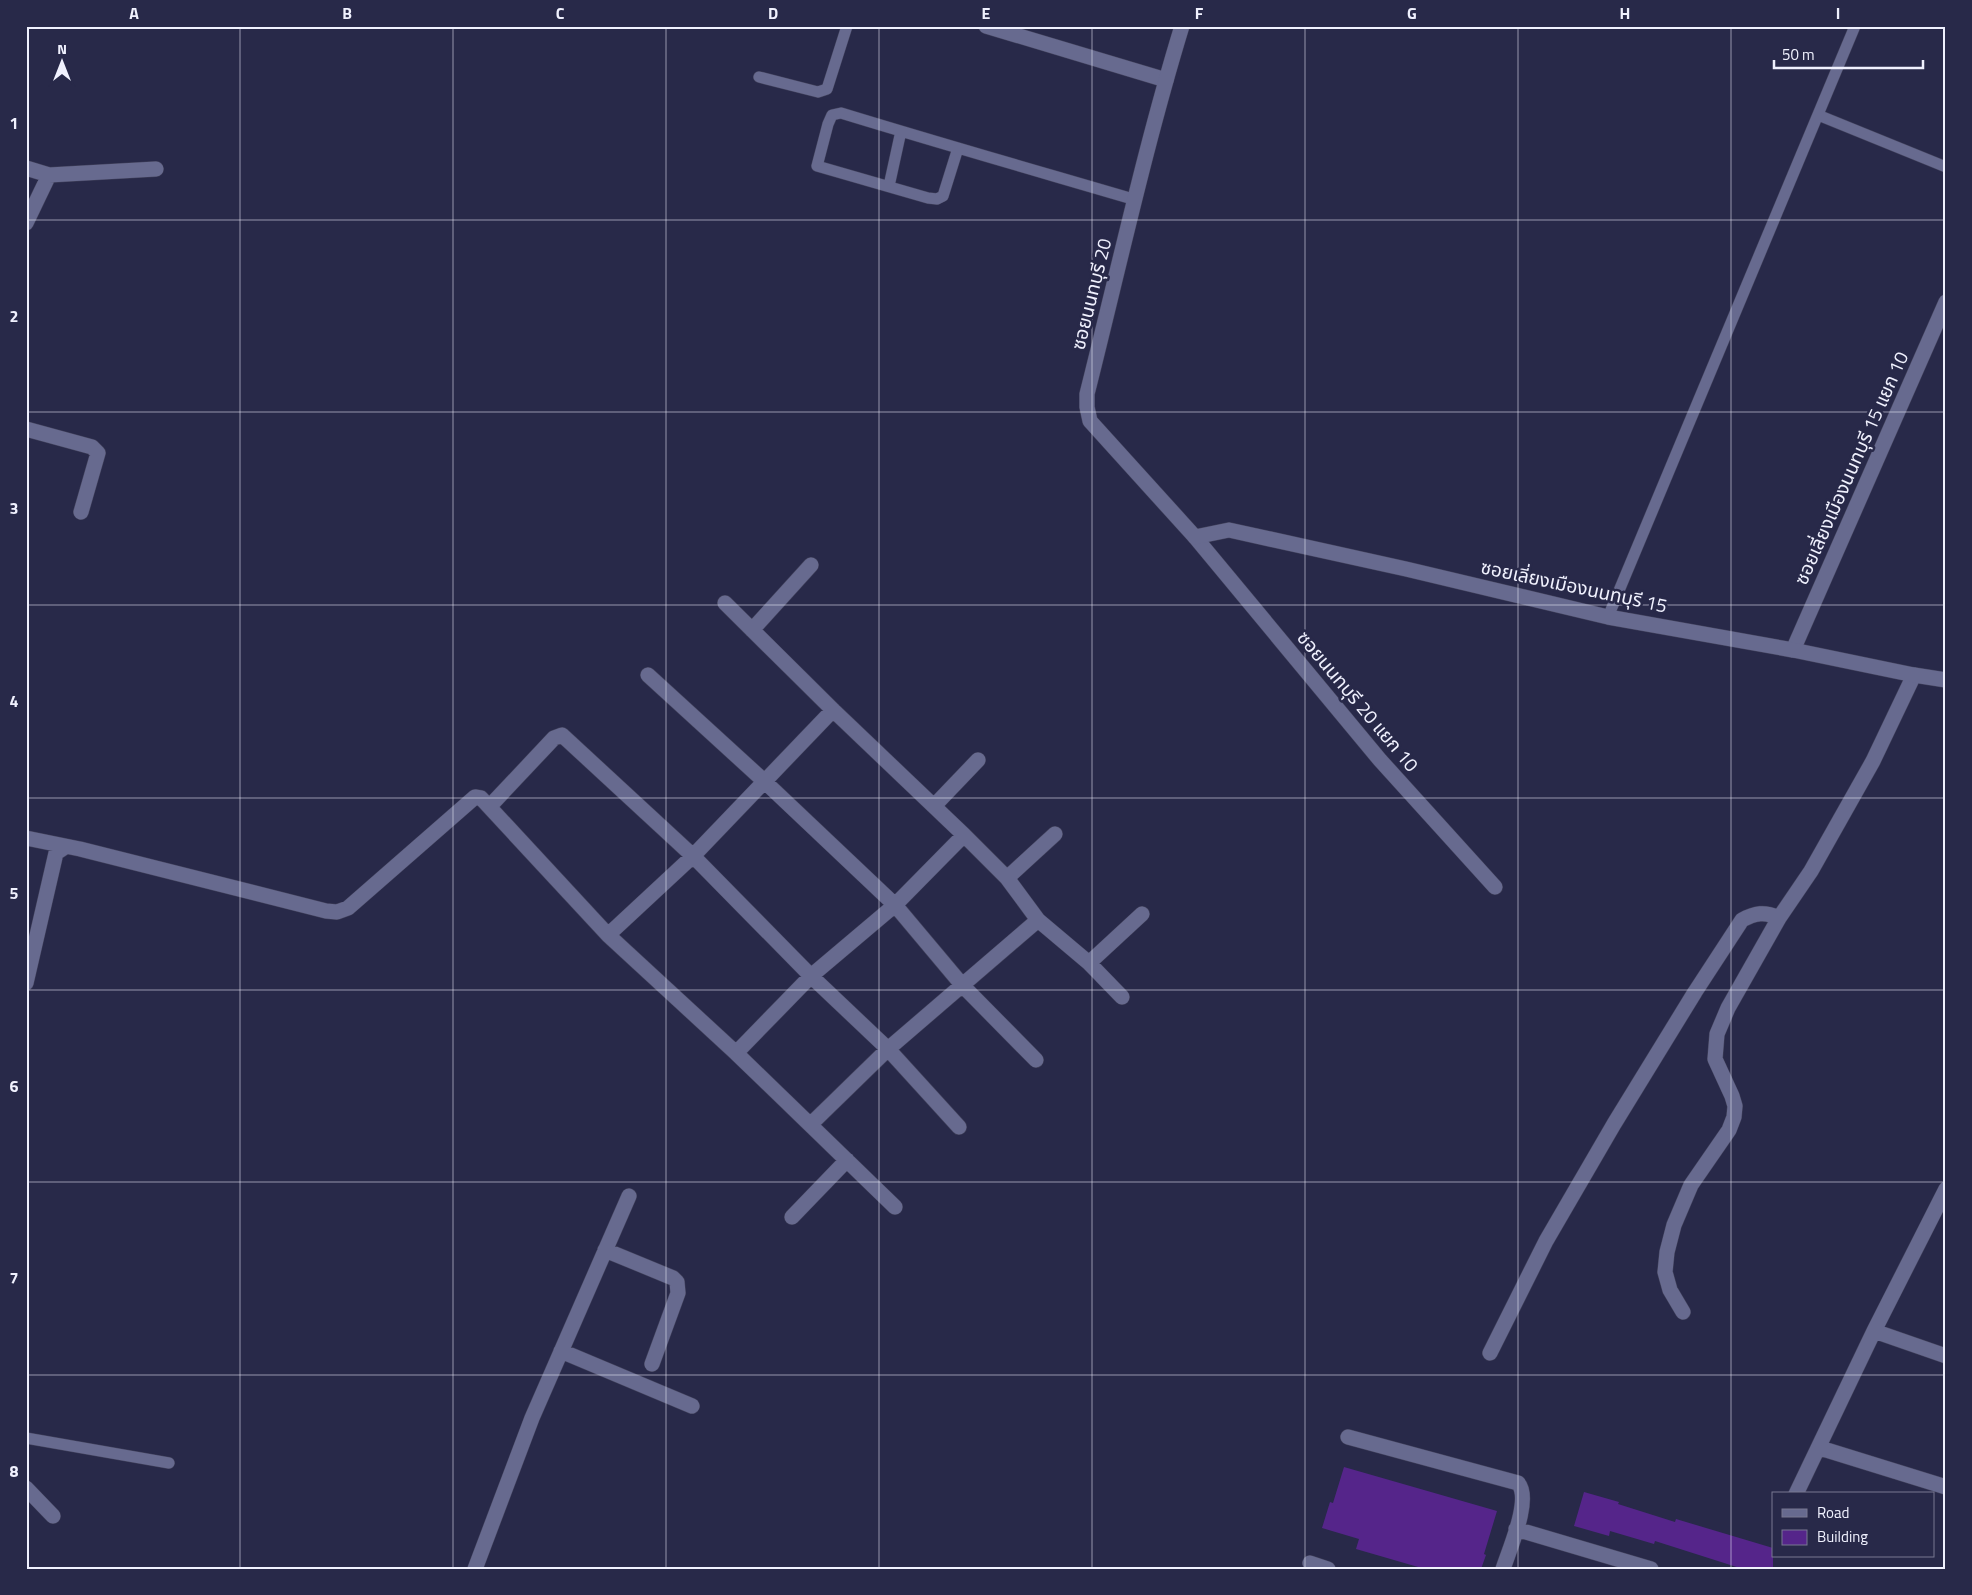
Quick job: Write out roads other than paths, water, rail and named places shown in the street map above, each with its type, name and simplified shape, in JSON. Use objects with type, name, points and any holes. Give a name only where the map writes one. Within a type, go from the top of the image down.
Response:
[{"type":"street","points":[[986,26],[1166,80]]},
{"type":"street","name":"ซอยนนทบุรี 20","points":[[1182,26],[1166,80],[1087,394],[1087,407],[1090,421],[1108,443],[1195,537]]},
{"type":"street","points":[[26,168],[49,175],[156,170]]},
{"type":"street","points":[[26,223],[49,175]]},
{"type":"street","name":"ซอยเลี่ยงเมืองนนทบุรี 15 แยก 10","points":[[1793,650],[1946,302]]},
{"type":"street","points":[[26,429],[92,448],[98,453],[81,512]]},
{"type":"street","name":"ซอยเลี่ยงเมืองนนทบุรี 15","points":[[1195,537],[1229,530],[1396,566],[1608,617],[1946,680]]},
{"type":"street","name":"ซอยนนทบุรี 20 แยก 10","points":[[1195,537],[1380,760],[1494,887]]},
{"type":"street","points":[[752,630],[811,565]]},
{"type":"street","points":[[725,604],[1007,878],[1038,920],[1089,963],[1122,997]]},
{"type":"street","points":[[648,675],[895,905],[963,986],[1036,1060]]},
{"type":"street","points":[[1683,1312],[1670,1290],[1665,1272],[1666,1252],[1674,1225],[1691,1186],[1729,1130],[1734,1117],[1735,1106],[1732,1096],[1715,1059],[1717,1034],[1728,1008],[1779,918],[1811,871],[1873,761],[1914,675]]},
{"type":"street","points":[[608,935],[692,856],[833,710]]},
{"type":"street","points":[[490,806],[554,738],[562,735],[692,856],[810,976],[888,1049],[959,1127]]},
{"type":"street","points":[[934,806],[978,760]]},
{"type":"street","points":[[26,838],[80,849],[326,911],[337,912],[348,908],[475,797],[481,798],[608,935],[736,1053],[895,1206]]},
{"type":"street","points":[[1007,878],[1056,834]]},
{"type":"street","points":[[736,1053],[810,976],[895,905],[964,835]]},
{"type":"street","points":[[26,983],[56,853],[65,847]]},
{"type":"street","points":[[1490,1353],[1546,1241],[1695,992],[1742,920],[1753,914],[1764,913],[1779,918]]},
{"type":"street","points":[[1089,963],[1142,914]]},
{"type":"street","points":[[811,1124],[888,1049],[1038,920]]},
{"type":"street","points":[[792,1217],[846,1160]]},
{"type":"street","points":[[1797,1492],[1820,1448],[1874,1331],[1942,1207],[1946,1189]]},
{"type":"street","points":[[475,1569],[529,1427],[629,1196]]},
{"type":"street","points":[[605,1250],[673,1278],[677,1282],[678,1293],[652,1364]]},
{"type":"street","points":[[1874,1331],[1946,1356]]},
{"type":"street","points":[[561,1351],[692,1406]]},
{"type":"street","points":[[1348,1437],[1518,1483],[1523,1494],[1516,1529],[1503,1569]]},
{"type":"street","points":[[1820,1448],[1946,1488]]},
{"type":"street","points":[[26,1488],[53,1516]]},
{"type":"street","points":[[1516,1529],[1651,1569]]},
{"type":"street","points":[[1310,1564],[1328,1569]]},
{"type":"lane","points":[[759,77],[823,92],[827,89],[847,26]]},
{"type":"lane","points":[[1608,617],[1855,26]]},
{"type":"lane","points":[[958,148],[943,196],[937,199],[817,166],[832,115],[841,113],[1136,200]]},
{"type":"lane","points":[[1818,115],[1946,167]]},
{"type":"lane","points":[[889,186],[901,131]]},
{"type":"lane","points":[[26,1438],[169,1463]]}]
